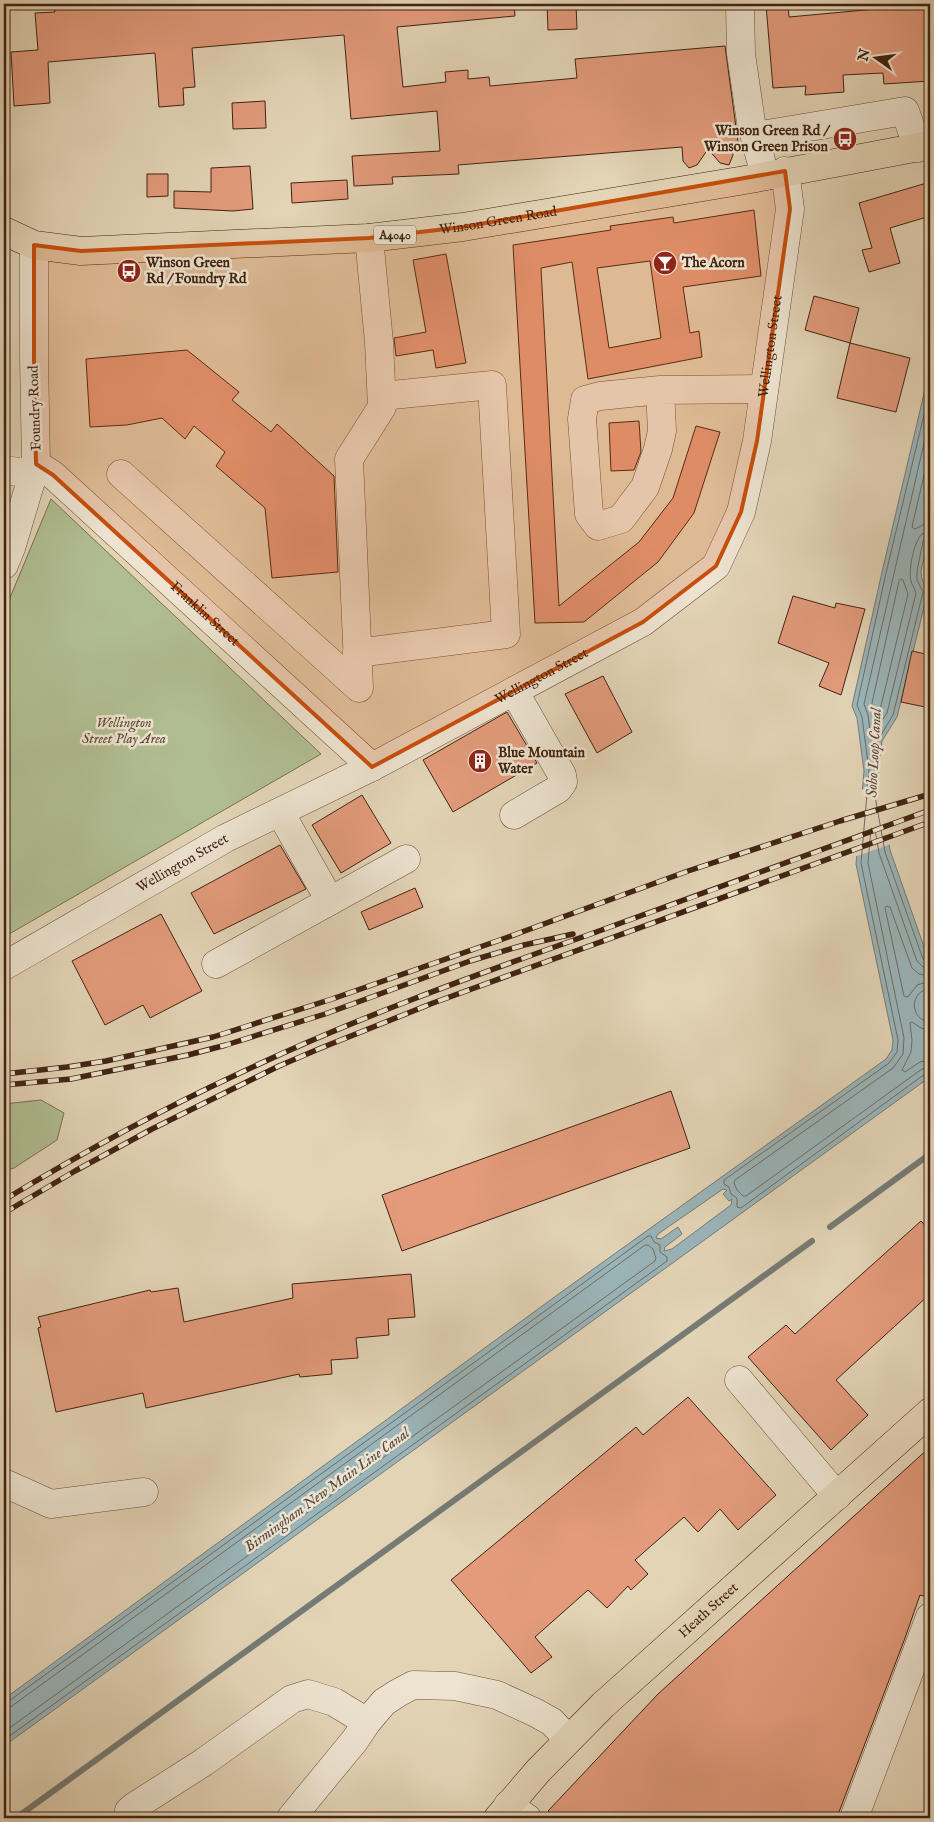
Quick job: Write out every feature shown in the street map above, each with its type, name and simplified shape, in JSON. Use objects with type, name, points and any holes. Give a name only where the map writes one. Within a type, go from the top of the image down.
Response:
[{"type":"main road","name":"Winson Green Road","points":[[4,231],[34,245],[81,251],[369,238],[463,227],[924,147]]},
{"type":"main road","name":"Heath Street","points":[[511,1814],[568,1739],[603,1705],[930,1412]]},
{"type":"street","name":"Wellington Street","points":[[4,966],[226,838],[372,767],[643,622],[716,566],[741,512],[757,441],[790,209],[775,174],[754,136],[741,54],[740,4]]},
{"type":"street","points":[[754,136],[905,111],[924,147]]},
{"type":"street","points":[[121,474],[359,688],[349,459],[382,407],[379,342],[369,238]]},
{"type":"street","name":"Foundry Road","points":[[4,565],[35,469],[34,245]]},
{"type":"street","points":[[357,653],[506,634],[492,385],[382,396]]},
{"type":"street","points":[[660,390],[662,431],[645,487],[621,520],[598,526],[589,514],[582,418],[585,400],[600,396],[660,390],[764,390]]},
{"type":"street","points":[[4,470],[35,469]]},
{"type":"street","name":"Franklin Street","points":[[35,469],[53,475],[372,767]]},
{"type":"street","points":[[514,691],[562,774],[563,782],[558,789],[514,815]]},
{"type":"street","points":[[280,812],[330,901]]},
{"type":"street","points":[[216,964],[406,859]]},
{"type":"street","points":[[739,1380],[837,1496]]},
{"type":"street","points":[[4,1483],[51,1504],[144,1492]]},
{"type":"street","points":[[854,1818],[930,1617]]},
{"type":"street","points":[[291,1818],[384,1702],[413,1685],[455,1686],[497,1695],[552,1722],[568,1739]]},
{"type":"street","points":[[125,1816],[292,1699],[308,1694],[334,1702],[367,1722]]},
{"type":"highlighted area","points":[[785,171],[790,209],[757,441],[741,512],[716,566],[643,622],[372,767],[53,475],[36,464],[34,359],[34,245],[81,251],[369,238],[463,227]]},
{"type":"green space","name":"Wellington Street Play Area","points":[[51,499],[321,754],[4,937],[4,612]]},
{"type":"green space","points":[[41,1100],[64,1113],[57,1140],[14,1168],[4,1171],[4,1104]]},
{"type":"water","points":[[930,368],[930,533],[921,571],[922,579],[928,591],[897,717],[882,741],[878,785],[890,850],[930,964],[930,999],[924,1006],[930,1013],[930,1077],[4,1746],[4,1699],[560,1293],[886,1059],[892,1050],[893,1040],[856,864],[864,771],[857,718],[852,706]],"holes":[[[723,1189],[727,1190],[723,1194],[729,1201],[732,1199],[731,1205],[672,1249],[664,1251],[665,1247],[682,1234],[678,1227],[661,1239],[656,1238],[658,1234]]]},
{"type":"pier","points":[[881,782],[891,844],[854,857],[859,791]]},
{"type":"building","points":[[54,4],[74,4],[74,6],[101,4],[514,4],[515,16],[397,27],[403,87],[446,82],[445,72],[468,70],[468,79],[489,77],[490,86],[577,78],[575,59],[725,46],[738,142],[730,143],[733,155],[729,165],[720,163],[708,149],[697,165],[689,168],[683,161],[682,147],[458,165],[459,174],[392,177],[393,184],[354,186],[352,156],[440,151],[437,111],[351,119],[344,35],[192,48],[195,87],[183,88],[184,105],[159,107],[155,53],[48,62],[50,103],[14,106],[11,52],[38,50],[35,13],[55,12]]},
{"type":"building","points":[[547,4],[576,4],[577,29],[548,30]]},
{"type":"building","points":[[788,4],[789,17],[930,4],[930,81],[884,84],[883,73],[843,75],[844,92],[805,95],[806,86],[773,88],[766,5]]},
{"type":"building","points":[[265,101],[266,128],[233,129],[232,103]]},
{"type":"building","points":[[250,166],[253,209],[233,211],[174,208],[174,191],[211,192],[211,168]]},
{"type":"building","points":[[147,174],[168,174],[168,196],[147,197]]},
{"type":"building","points":[[347,180],[348,199],[292,203],[291,183]]},
{"type":"building","points":[[930,182],[930,216],[890,228],[900,263],[869,272],[862,250],[872,248],[859,203]]},
{"type":"building","points":[[754,210],[761,276],[683,287],[690,333],[699,331],[702,357],[588,379],[572,262],[541,268],[559,606],[639,542],[673,498],[696,426],[720,432],[694,513],[658,562],[584,622],[535,623],[513,245],[611,230],[610,226],[673,217],[674,223]],"holes":[[[650,261],[661,338],[609,348],[597,268]]]},
{"type":"building","points":[[446,254],[466,363],[436,368],[433,350],[396,356],[394,338],[426,332],[413,260]]},
{"type":"building","points":[[814,296],[859,308],[850,343],[805,330]]},
{"type":"building","points":[[850,343],[910,358],[896,412],[837,398]]},
{"type":"building","points":[[187,350],[239,392],[232,400],[271,432],[277,424],[334,476],[338,572],[272,578],[265,508],[216,466],[225,452],[194,426],[185,439],[162,418],[127,425],[90,427],[86,359]]},
{"type":"building","points":[[639,421],[641,452],[634,470],[611,471],[609,423]]},
{"type":"building","points":[[793,596],[835,608],[836,603],[865,609],[841,695],[819,686],[829,663],[778,643]]},
{"type":"building","points":[[912,651],[930,655],[930,708],[901,702]]},
{"type":"building","points":[[603,676],[632,732],[597,753],[565,694]]},
{"type":"building","name":"Blue Mountain Water","points":[[507,712],[537,763],[453,812],[423,760]]},
{"type":"building","points":[[362,795],[391,843],[341,873],[312,825]]},
{"type":"building","points":[[280,845],[306,889],[214,934],[191,893]]},
{"type":"building","points":[[415,888],[423,907],[369,930],[361,912]]},
{"type":"building","points":[[161,914],[202,991],[150,1018],[143,1005],[105,1025],[72,961]]},
{"type":"building","points":[[671,1091],[690,1148],[402,1251],[382,1195]]},
{"type":"building","points":[[921,1221],[930,1231],[930,1294],[836,1380],[868,1415],[831,1450],[748,1357],[786,1325],[795,1334]]},
{"type":"building","points":[[411,1274],[415,1317],[388,1319],[389,1335],[356,1338],[358,1358],[331,1360],[332,1374],[300,1377],[299,1374],[146,1408],[143,1393],[56,1412],[38,1328],[41,1327],[38,1317],[150,1290],[151,1292],[178,1288],[184,1322],[293,1298],[292,1284]]},
{"type":"building","points":[[688,1397],[776,1495],[738,1530],[720,1509],[698,1532],[684,1517],[635,1560],[648,1574],[631,1590],[628,1586],[607,1608],[588,1590],[535,1637],[552,1657],[531,1673],[451,1580],[636,1427],[643,1435]]},
{"type":"building","points":[[930,1447],[930,1598],[920,1595],[839,1812],[839,1818],[558,1818],[548,1811],[658,1694]]},
{"type":"waterway","points":[[830,1227],[930,1154]]},
{"type":"waterway","points":[[16,1818],[812,1241]]},
{"type":"railway","points":[[4,1074],[106,1061],[213,1037],[332,999],[688,871],[840,821],[930,794]]},
{"type":"railway","points":[[4,1200],[90,1150],[209,1087],[325,1035],[456,983],[930,810]]},
{"type":"railway","points":[[4,1213],[152,1129],[279,1066],[321,1048],[433,1003],[930,822]]},
{"type":"railway","points":[[4,1085],[71,1079],[188,1055],[226,1045],[325,1014],[470,961],[524,945],[573,934]]},
{"type":"place","name":"Winson Green Rd / Winson Green Prison","points":[[845,139]]},
{"type":"place","name":"The Acorn","points":[[665,263]]},
{"type":"place","name":"Winson Green Rd / Foundry Rd","points":[[129,271]]},
{"type":"place","name":"Blue Mountain Water","points":[[480,761]]},
{"type":"water label","name":"Soho Loop Canal","points":[[874,753]]},
{"type":"water label","name":"Birmingham New Main Line Canal","points":[[327,1490]]}]
